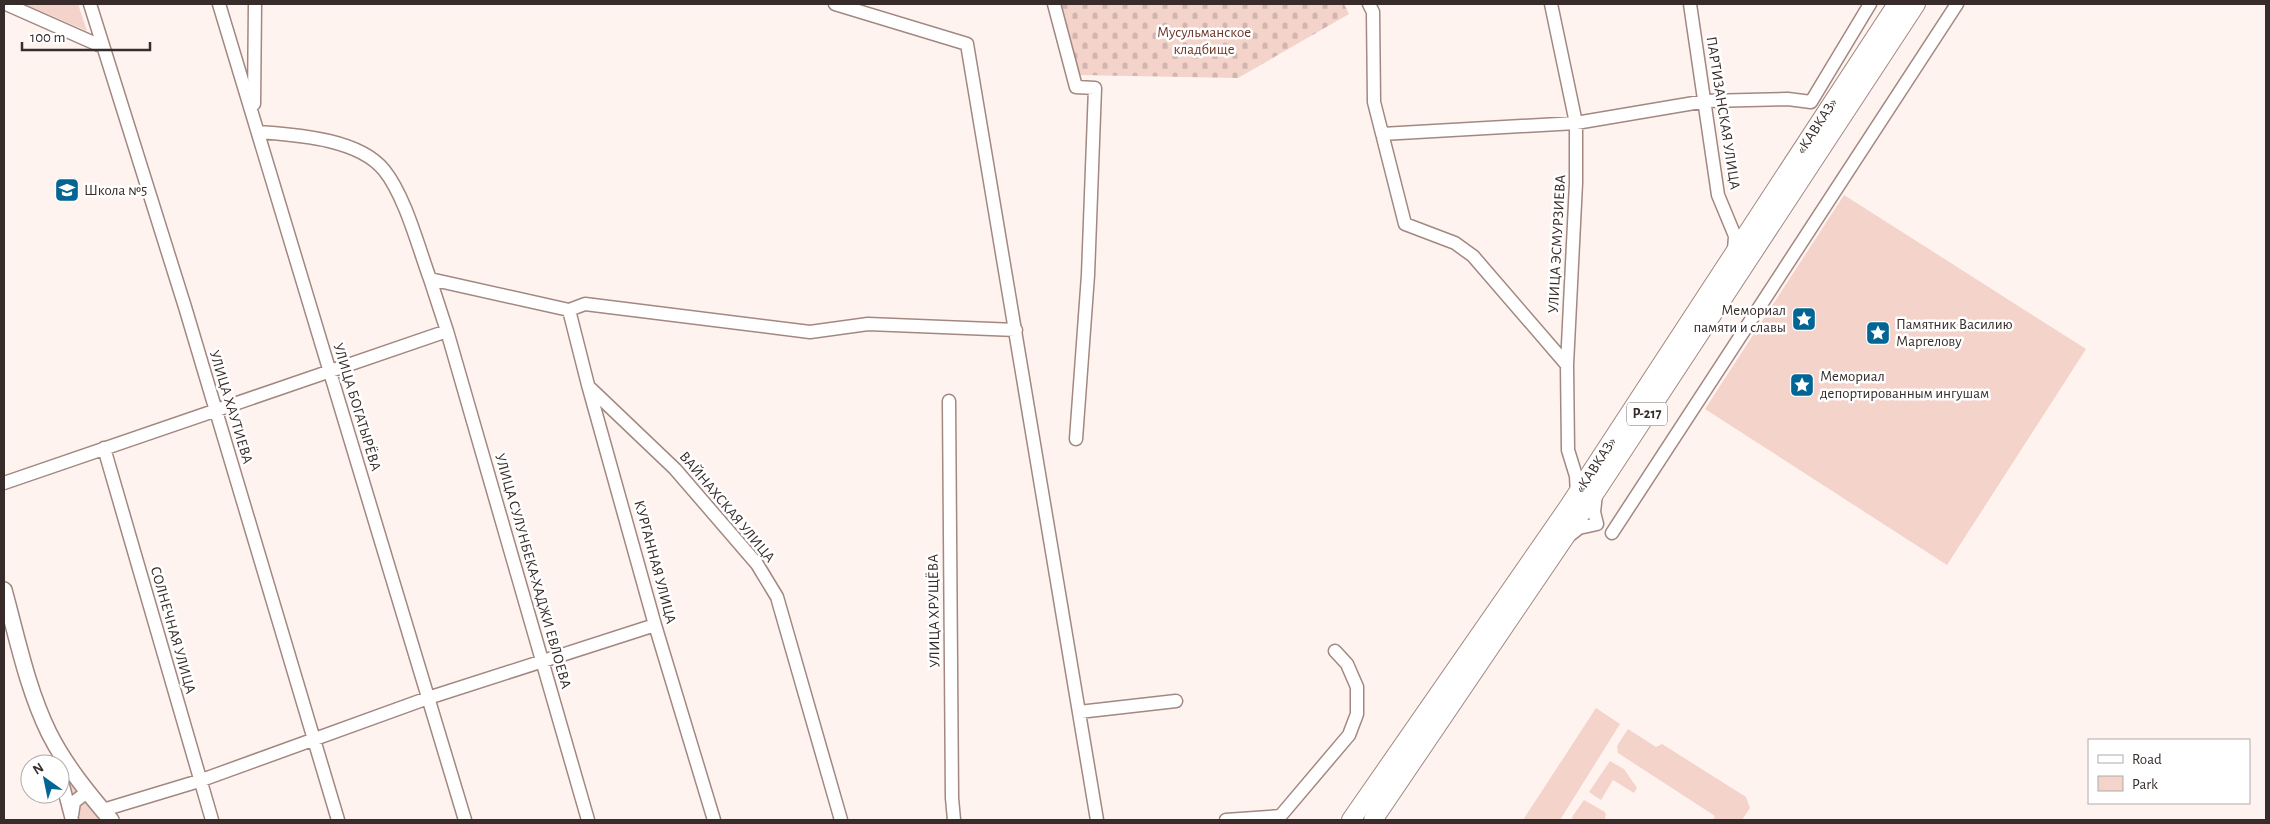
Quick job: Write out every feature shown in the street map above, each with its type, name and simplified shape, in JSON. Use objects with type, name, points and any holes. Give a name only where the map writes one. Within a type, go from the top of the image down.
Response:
[{"type":"highway","name":"«КАВКАЗ»","points":[[1350,820],[1577,494],[1897,4]]},
{"type":"highway","name":"«КАВКАЗ»","points":[[1373,820],[1599,487],[1916,4]]},
{"type":"main road","points":[[4,590],[39,710],[50,734],[87,792],[107,815]]},
{"type":"main road","name":"Р-217","points":[[1380,820],[1405,772]]},
{"type":"street","points":[[6,4],[103,47]]},
{"type":"street","name":"УЛИЦА ХАУТИЕВА","points":[[90,4],[338,820]]},
{"type":"street","name":"УЛИЦА БОГАТЫРЁВА","points":[[219,4],[464,820]]},
{"type":"street","points":[[254,116],[255,4]]},
{"type":"street","points":[[836,4],[967,44],[1097,820]]},
{"type":"street","points":[[1054,4],[1076,87],[1095,88],[1088,275],[1076,439]]},
{"type":"street","points":[[1369,4],[1373,12],[1374,102],[1405,224],[1455,243],[1473,256],[1567,365]]},
{"type":"street","name":"УЛИЦА ЭСМУРЗИЕВА","points":[[1550,4],[1576,123],[1576,183],[1567,365],[1568,450],[1576,476],[1577,494]]},
{"type":"street","name":"ПАРТИЗАНСКАЯ УЛИЦА","points":[[1690,4],[1706,101],[1718,195],[1735,236],[1734,255]]},
{"type":"street","points":[[1382,134],[1576,123],[1706,101],[1788,99],[1811,102],[1870,4]]},
{"type":"street","points":[[1612,533],[1957,4]]},
{"type":"street","name":"УЛИЦА СУЛУНБЕКА-ХАДЖИ ЕВЛОЕВА","points":[[258,132],[314,136],[358,150],[383,168],[398,194],[430,279],[447,331],[588,820]]},
{"type":"street","points":[[1726,215],[1740,226],[1748,224],[1759,216]]},
{"type":"street","points":[[430,279],[569,310],[585,304],[810,332],[868,324],[1016,330]]},
{"type":"street","name":"КУРГАННАЯ УЛИЦА","points":[[569,310],[655,625],[714,820]]},
{"type":"street","points":[[4,483],[330,373],[447,331]]},
{"type":"street","name":"ВАЙНАХСКАЯ УЛИЦА","points":[[588,385],[675,469],[757,564],[777,597],[841,820]]},
{"type":"street","name":"УЛИЦА ХРУЩЁВА","points":[[949,401],[952,798],[954,820]]},
{"type":"street","name":"СОЛНЕЧНАЯ УЛИЦА","points":[[104,448],[199,781],[212,820]]},
{"type":"street","points":[[1572,465],[1583,469],[1594,468]]},
{"type":"street","points":[[107,815],[428,698],[655,625]]},
{"type":"street","points":[[1226,820],[1279,818],[1349,735],[1357,714],[1357,687],[1347,664],[1334,651]]},
{"type":"street","points":[[1079,712],[1176,701]]},
{"type":"street","points":[[50,734],[55,754]]},
{"type":"street","points":[[72,820],[74,802],[87,792]]},
{"type":"street","points":[[68,804],[72,820]]},
{"type":"green space","points":[[25,4],[78,4],[87,31]]},
{"type":"green space","name":"Мусульманское кладбище","points":[[1059,4],[1344,4],[1349,14],[1238,78],[1078,75]]},
{"type":"green space","points":[[1844,195],[2086,349],[1947,565],[1705,409]]},
{"type":"green space","points":[[1596,708],[1620,724],[1560,820],[1523,820]]},
{"type":"green space","points":[[1628,729],[1656,747],[1662,744],[1746,797],[1750,808],[1742,820],[1713,820],[1715,816],[1618,753],[1617,746]]},
{"type":"green space","points":[[50,735],[64,754],[55,754]]},
{"type":"green space","points":[[1610,761],[1624,769],[1637,788],[1634,793],[1613,780],[1601,800],[1589,792]]},
{"type":"green space","points":[[70,763],[111,820],[72,820],[68,804],[70,804]]},
{"type":"green space","points":[[1584,800],[1605,812],[1604,820],[1573,820],[1572,817]]},
{"type":"place","name":"Школа №5","points":[[67,190]]},
{"type":"place","name":"Мемориал памяти и славы","points":[[1804,319]]},
{"type":"place","name":"Памятник Василию Маргелову","points":[[1878,333]]},
{"type":"place","name":"Мемориал депортированным ингушам","points":[[1802,385]]}]
